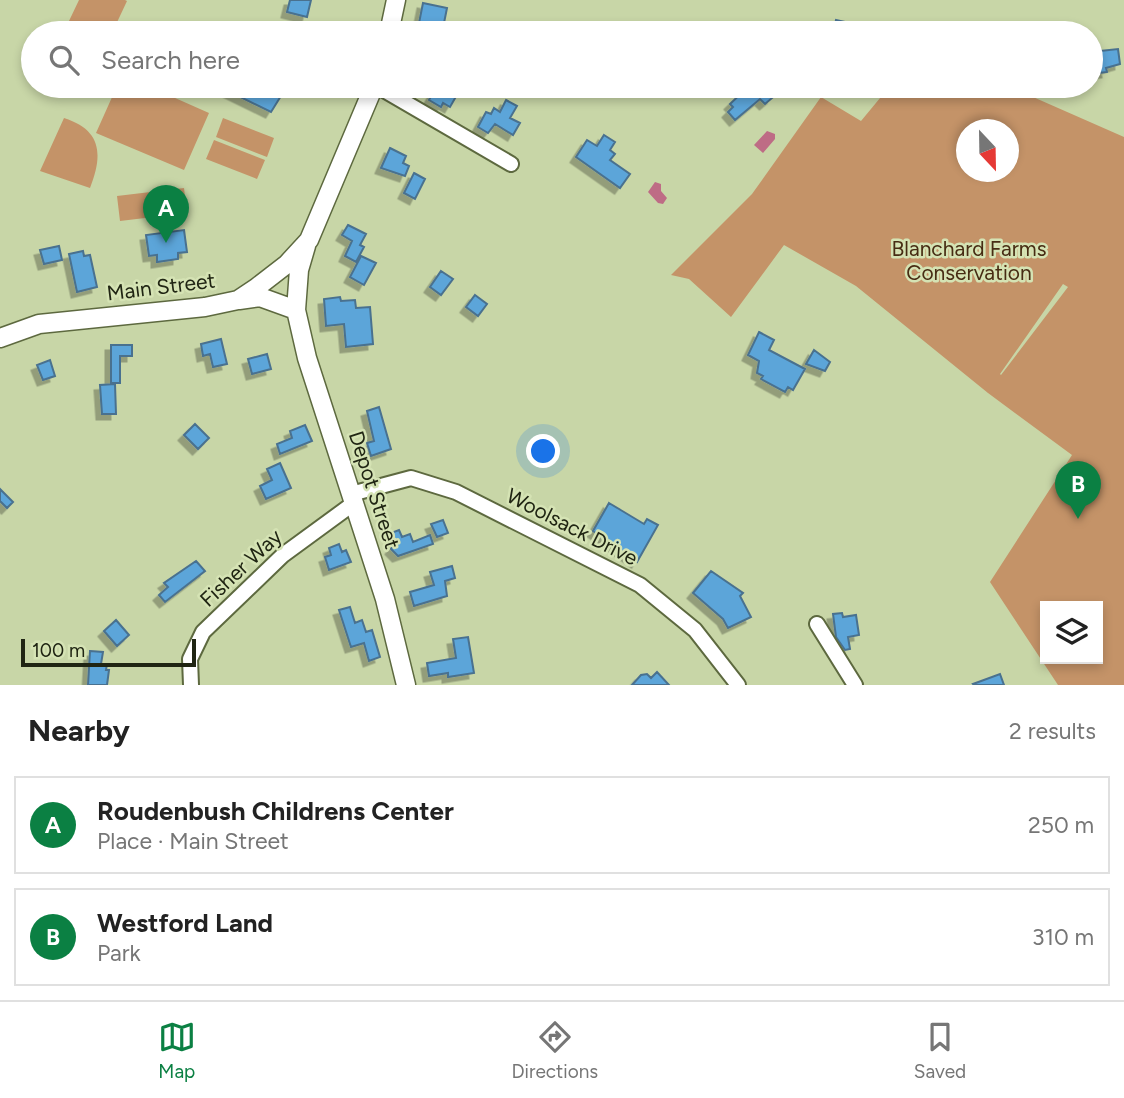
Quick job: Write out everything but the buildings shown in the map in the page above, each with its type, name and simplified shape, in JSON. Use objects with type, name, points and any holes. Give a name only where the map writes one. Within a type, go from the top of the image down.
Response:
[{"type":"main road","points":[[392,21],[396,0]]},
{"type":"main road","name":"Main Street","points":[[1,338],[39,324],[164,313],[238,300],[287,264],[309,240],[370,98]]},
{"type":"main road","name":"Depot Street","points":[[309,240],[299,270],[296,310],[308,362],[387,608],[406,685]]},
{"type":"main road","points":[[238,300],[260,297],[296,310]]},
{"type":"street","points":[[396,98],[511,164]]},
{"type":"street","name":"Woolsack Drive","points":[[353,499],[411,478],[456,492],[640,585],[695,630],[738,685]]},
{"type":"street","name":"Fisher Way","points":[[191,685],[190,659],[203,632],[290,549],[353,499]]},
{"type":"street","points":[[817,624],[855,685]]},
{"type":"green space","points":[[79,0],[127,1],[118,21],[69,21]]},
{"type":"green space","points":[[112,98],[175,98],[209,113],[184,170],[96,133]]},
{"type":"green space","name":"Blanchard Farms Conservation","points":[[820,98],[861,121],[880,98],[1035,98],[1124,137],[1124,685],[1058,685],[1044,664],[1103,664],[1103,601],[1040,601],[1040,658],[990,582],[1072,455],[988,393],[856,286],[784,245],[731,317],[689,279],[671,275],[752,194]],"holes":[[[1063,284],[1068,287],[1001,375]]]},
{"type":"green space","points":[[64,118],[86,129],[96,145],[97,165],[90,188],[40,171]]},
{"type":"green space","points":[[223,118],[274,138],[267,157],[216,137]]},
{"type":"green space","points":[[214,140],[265,160],[257,179],[206,159]]},
{"type":"green space","points":[[184,188],[187,213],[120,221],[117,196]]},
{"type":"shaded area","points":[[767,131],[775,134],[775,139],[763,153],[754,145]]},
{"type":"shaded area","points":[[655,182],[661,184],[661,191],[667,198],[663,204],[658,203],[648,192]]},
{"type":"place","name":"Roudenbush Childrens Center","points":[[166,243]]},
{"type":"place","name":"Westford Land","points":[[1078,519]]}]
